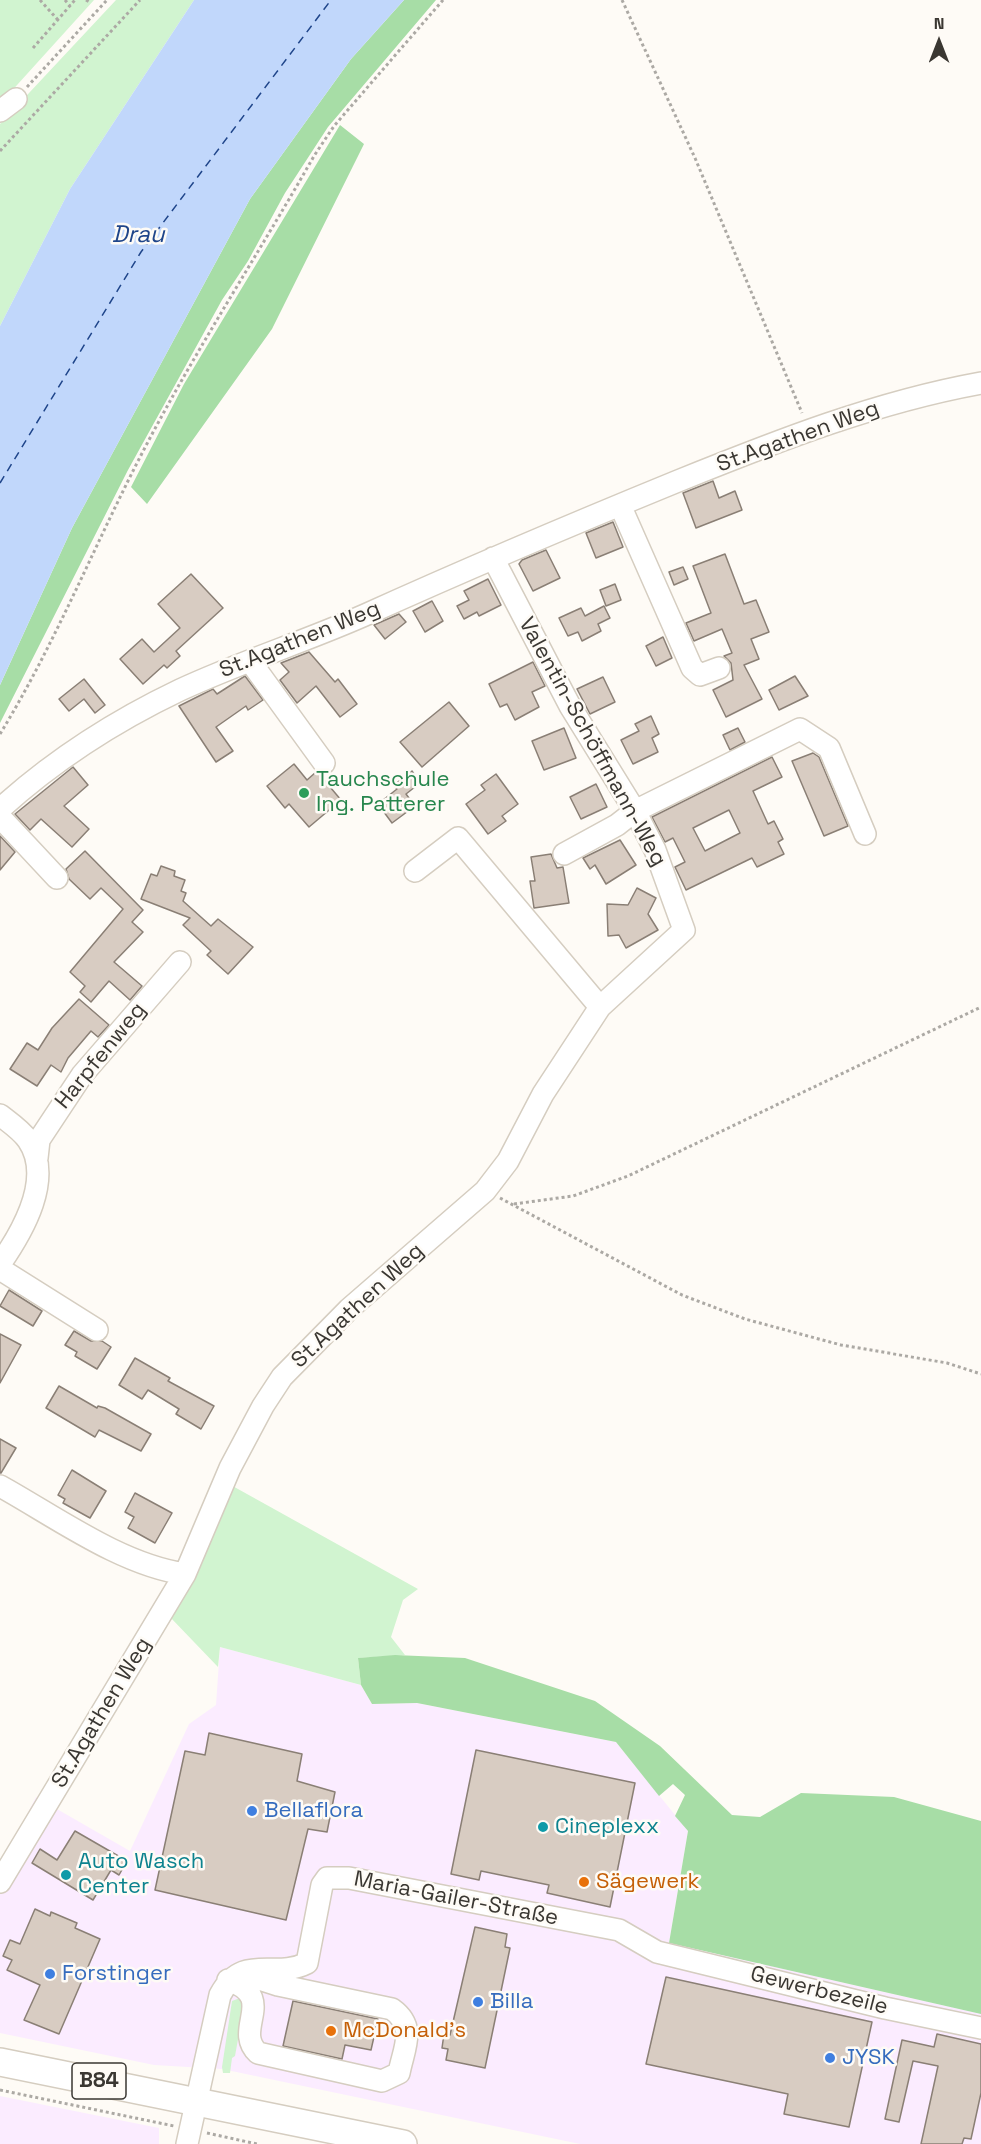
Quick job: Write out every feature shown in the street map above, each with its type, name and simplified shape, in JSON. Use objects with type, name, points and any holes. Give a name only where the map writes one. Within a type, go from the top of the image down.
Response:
[{"type":"main road","name":"B84","points":[[0,2062],[197,2100],[403,2144]]},
{"type":"street","name":"St.Agathen Weg","points":[[0,809],[52,764],[136,713],[181,690],[337,627],[620,505],[808,429],[946,390],[981,383]]},
{"type":"street","points":[[620,505],[692,668],[699,675],[719,668]]},
{"type":"street","name":"Valentin-Schöffmann-Weg","points":[[493,558],[570,706],[635,811],[655,850],[684,930]]},
{"type":"street","points":[[250,661],[324,764]]},
{"type":"street","points":[[564,854],[618,825],[635,811],[800,729],[829,748],[865,834]]},
{"type":"street","points":[[0,817],[57,878]]},
{"type":"street","points":[[415,872],[458,838],[600,1007]]},
{"type":"street","name":"St.Agathen Weg","points":[[0,1882],[185,1574],[230,1468],[263,1406],[282,1377],[350,1309],[485,1191],[508,1161],[543,1094],[600,1007],[684,930]]},
{"type":"street","name":"Harpfenweg","points":[[37,1158],[39,1140],[81,1075],[180,962]]},
{"type":"street","points":[[0,1115],[27,1139],[37,1158],[36,1192],[15,1241],[0,1264]]},
{"type":"street","points":[[0,1269],[97,1330]]},
{"type":"street","points":[[0,1486],[125,1556],[162,1571],[185,1574]]},
{"type":"street","name":"Maria-Gailer-Straße","points":[[235,1977],[260,1968],[289,1969],[307,1963],[322,1885],[327,1878],[349,1878],[619,1930],[657,1952]]},
{"type":"street","name":"Gewerbezeile","points":[[657,1952],[885,2008],[981,2028]]},
{"type":"street","points":[[235,1977],[392,2010],[403,2017],[408,2028],[399,2073],[382,2081],[258,2053],[253,2048],[250,2038],[254,2006],[251,1993],[235,1977]]},
{"type":"street","points":[[188,2144],[220,1995],[235,1977]]},
{"type":"path","points":[[40,0],[58,20]]},
{"type":"path","points":[[64,0],[70,6]]},
{"type":"path","points":[[33,48],[75,0]]},
{"type":"path","points":[[86,0],[91,3]]},
{"type":"path","points":[[8,105],[107,0]]},
{"type":"path","points":[[0,151],[140,0]]},
{"type":"path","points":[[0,735],[21,700],[76,591],[135,467],[314,156],[334,126],[443,0]]},
{"type":"path","points":[[621,0],[695,159],[808,429]]},
{"type":"path","points":[[513,1204],[573,1196],[628,1176],[981,1007]]},
{"type":"path","points":[[485,1191],[682,1295],[745,1319],[842,1345],[947,1363],[981,1374]]},
{"type":"path","points":[[0,2090],[164,2124]]},
{"type":"path","points":[[210,2134],[257,2144]]},
{"type":"shaded area","points":[[220,1647],[361,1685],[372,1704],[417,1703],[616,1742],[688,1831],[669,1943],[981,2014],[981,2144],[580,2144],[222,2069],[154,2065],[0,2033],[0,1867],[36,1797],[130,1851],[189,1724],[216,1705]]},
{"type":"shaded area","points":[[0,2096],[159,2128],[159,2144],[0,2144]]},
{"type":"green space","points":[[0,0],[94,0],[8,95],[0,97]]},
{"type":"green space","points":[[116,0],[194,0],[70,189],[0,326],[0,124]]},
{"type":"green space","points":[[404,0],[436,0],[328,127],[285,193],[248,261],[222,300],[128,470],[0,723],[0,685],[72,528],[250,199],[351,59]]},
{"type":"green space","points":[[340,125],[364,144],[272,329],[147,504],[131,487],[184,384]]},
{"type":"green space","points":[[229,1484],[418,1589],[403,1600],[391,1637],[405,1655],[358,1658],[361,1685],[220,1647],[218,1667],[170,1617]]},
{"type":"green space","points":[[395,1655],[465,1658],[595,1701],[660,1746],[732,1815],[760,1817],[801,1793],[894,1797],[981,1821],[981,2014],[669,1943],[688,1831],[675,1816],[685,1795],[673,1784],[659,1796],[616,1742],[417,1703],[372,1704],[361,1685],[358,1658]]},
{"type":"green space","points":[[240,1998],[244,2006],[235,2056],[232,2058],[230,2073],[223,2073],[232,2001]]},
{"type":"water","name":"Drau","points":[[194,0],[404,0],[351,59],[250,199],[72,528],[0,685],[0,326],[70,189]]},
{"type":"building","points":[[713,481],[719,498],[735,491],[742,510],[696,528],[683,493]]},
{"type":"building","points":[[613,522],[623,547],[596,558],[586,533]]},
{"type":"building","points":[[546,550],[560,578],[533,591],[519,564],[522,560]]},
{"type":"building","points":[[725,554],[744,604],[756,600],[769,632],[751,639],[759,659],[744,665],[762,699],[726,717],[713,690],[733,680],[731,663],[724,656],[732,653],[722,629],[694,641],[686,623],[711,613],[693,566]]},
{"type":"building","points":[[683,567],[688,579],[674,585],[669,572]]},
{"type":"building","points":[[191,574],[223,608],[176,651],[180,656],[167,668],[164,665],[143,684],[120,659],[142,639],[154,652],[180,628],[158,604]]},
{"type":"building","points":[[488,579],[501,605],[479,616],[477,612],[464,619],[457,606],[469,600],[464,591]]},
{"type":"building","points":[[615,584],[621,600],[606,606],[600,590]]},
{"type":"building","points":[[432,601],[443,621],[425,632],[413,611]]},
{"type":"building","points":[[604,606],[610,618],[598,624],[601,631],[582,641],[578,632],[568,636],[559,618],[581,608],[585,616]]},
{"type":"building","points":[[399,614],[406,622],[385,639],[374,625]]},
{"type":"building","points":[[663,637],[672,658],[656,666],[646,646]]},
{"type":"building","points":[[309,652],[335,682],[338,679],[357,704],[340,717],[316,686],[297,703],[280,680],[289,672],[281,663]]},
{"type":"building","points":[[533,662],[545,686],[532,692],[539,707],[515,720],[507,704],[500,707],[489,684]]},
{"type":"building","points":[[245,676],[263,700],[248,710],[246,706],[216,727],[233,751],[216,762],[179,706],[213,689],[217,694]]},
{"type":"building","points":[[795,676],[808,696],[779,710],[769,690]]},
{"type":"building","points":[[603,677],[615,702],[590,714],[577,689]]},
{"type":"building","points":[[84,679],[105,705],[95,713],[84,699],[69,711],[59,699]]},
{"type":"building","points":[[449,702],[469,726],[422,767],[400,742]]},
{"type":"building","points":[[651,716],[659,734],[652,738],[658,752],[633,764],[621,740],[639,731],[635,724]]},
{"type":"building","points":[[564,728],[576,758],[544,770],[532,741]]},
{"type":"building","points":[[738,728],[745,742],[730,750],[723,735]]},
{"type":"building","points":[[813,753],[819,757],[848,826],[824,836],[792,761]]},
{"type":"building","points":[[772,757],[782,777],[753,791],[768,824],[774,821],[783,839],[778,842],[784,854],[757,867],[752,858],[686,890],[675,867],[685,862],[673,838],[665,842],[652,817]],"holes":[[[729,810],[740,833],[705,851],[693,828]]]},
{"type":"building","name":"Tauchschule Ing. Patterer","points":[[294,764],[307,780],[316,772],[320,775],[341,800],[309,827],[289,804],[285,808],[267,786]]},
{"type":"building","points":[[73,767],[88,785],[64,806],[89,829],[72,847],[41,819],[30,830],[15,814]]},
{"type":"building","points":[[412,771],[420,783],[406,794],[415,806],[392,823],[378,804],[397,789],[394,785]]},
{"type":"building","points":[[496,774],[518,804],[502,816],[506,821],[488,834],[466,804],[485,790],[481,785]]},
{"type":"building","points":[[596,784],[607,807],[581,819],[570,797]]},
{"type":"building","points":[[0,836],[15,852],[0,870]]},
{"type":"building","points":[[620,840],[636,865],[606,884],[595,865],[590,869],[583,858]]},
{"type":"building","points":[[85,851],[143,910],[132,922],[143,932],[114,962],[142,986],[130,1000],[109,981],[91,1002],[80,992],[85,986],[70,972],[123,909],[101,888],[90,899],[69,879],[66,869]]},
{"type":"building","points":[[551,854],[557,868],[563,867],[569,903],[534,908],[530,881],[535,881],[531,857]]},
{"type":"building","points":[[161,866],[175,871],[174,876],[185,880],[181,891],[186,893],[183,901],[211,926],[218,919],[253,947],[228,974],[207,955],[211,951],[183,925],[190,918],[141,899],[151,874],[157,876]]},
{"type":"building","points":[[637,888],[656,898],[648,914],[658,930],[626,948],[619,935],[608,936],[607,904],[628,905]]},
{"type":"building","points":[[79,999],[109,1025],[98,1037],[91,1031],[68,1058],[61,1072],[51,1065],[37,1086],[10,1069],[27,1043],[38,1050],[52,1028]]},
{"type":"building","points":[[9,1290],[42,1311],[33,1326],[0,1306]]},
{"type":"building","points":[[74,1331],[91,1341],[102,1341],[111,1347],[97,1369],[75,1356],[77,1352],[65,1345]]},
{"type":"building","points":[[0,1334],[21,1345],[0,1383]]},
{"type":"building","points":[[135,1358],[170,1378],[168,1381],[214,1406],[201,1429],[176,1414],[179,1409],[148,1390],[142,1399],[119,1385]]},
{"type":"building","points":[[59,1386],[97,1408],[98,1406],[105,1408],[151,1434],[141,1451],[99,1430],[95,1437],[46,1408]]},
{"type":"building","points":[[0,1439],[16,1448],[1,1473],[0,1473]]},
{"type":"building","points":[[72,1470],[106,1491],[90,1518],[63,1503],[65,1499],[58,1495]]},
{"type":"building","points":[[135,1493],[172,1513],[155,1543],[128,1528],[134,1517],[125,1512]]},
{"type":"building","name":"Bellaflora","points":[[209,1733],[302,1754],[297,1781],[335,1792],[327,1832],[308,1829],[286,1920],[155,1890],[185,1751],[205,1755]]},
{"type":"building","name":"Cineplexx","points":[[476,1750],[635,1783],[610,1907],[547,1893],[549,1885],[481,1871],[479,1880],[451,1874]]},
{"type":"building","points":[[75,1831],[127,1861],[119,1875],[111,1870],[93,1900],[32,1863],[40,1849],[57,1860]]},
{"type":"building","name":"Forstinger","points":[[35,1909],[50,1916],[51,1912],[77,1923],[75,1928],[100,1939],[59,2034],[24,2020],[40,1985],[7,1970],[12,1960],[3,1956],[10,1940],[20,1944]]},
{"type":"building","name":"Billa","points":[[475,1927],[507,1934],[505,1947],[510,1948],[485,2068],[446,2060],[448,2049],[442,2048],[444,2034],[450,2035]]},
{"type":"building","points":[[666,1977],[872,2022],[849,2127],[784,2114],[788,2094],[646,2064]]},
{"type":"building","name":"McDonald's","points":[[293,2001],[378,2019],[371,2050],[345,2045],[342,2059],[283,2046]]},
{"type":"building","points":[[937,2034],[981,2044],[981,2093],[971,2139],[964,2138],[962,2144],[921,2144],[938,2066],[913,2061],[899,2122],[885,2119],[902,2040],[934,2047]]},
{"type":"ferry route","points":[[0,483],[141,252],[331,0]]},
{"type":"place","name":"Tauchschule Ing. Patterer","points":[[304,793]]},
{"type":"place","name":"Bellaflora","points":[[252,1811]]},
{"type":"place","name":"Cineplexx","points":[[543,1827]]},
{"type":"place","name":"Auto Wasch Center","points":[[66,1875]]},
{"type":"place","name":"Sägewerk","points":[[584,1882]]},
{"type":"place","name":"Forstinger","points":[[50,1974]]},
{"type":"place","name":"Billa","points":[[478,2002]]},
{"type":"place","name":"McDonald's","points":[[331,2031]]},
{"type":"place","name":"JYSK","points":[[830,2058]]}]
